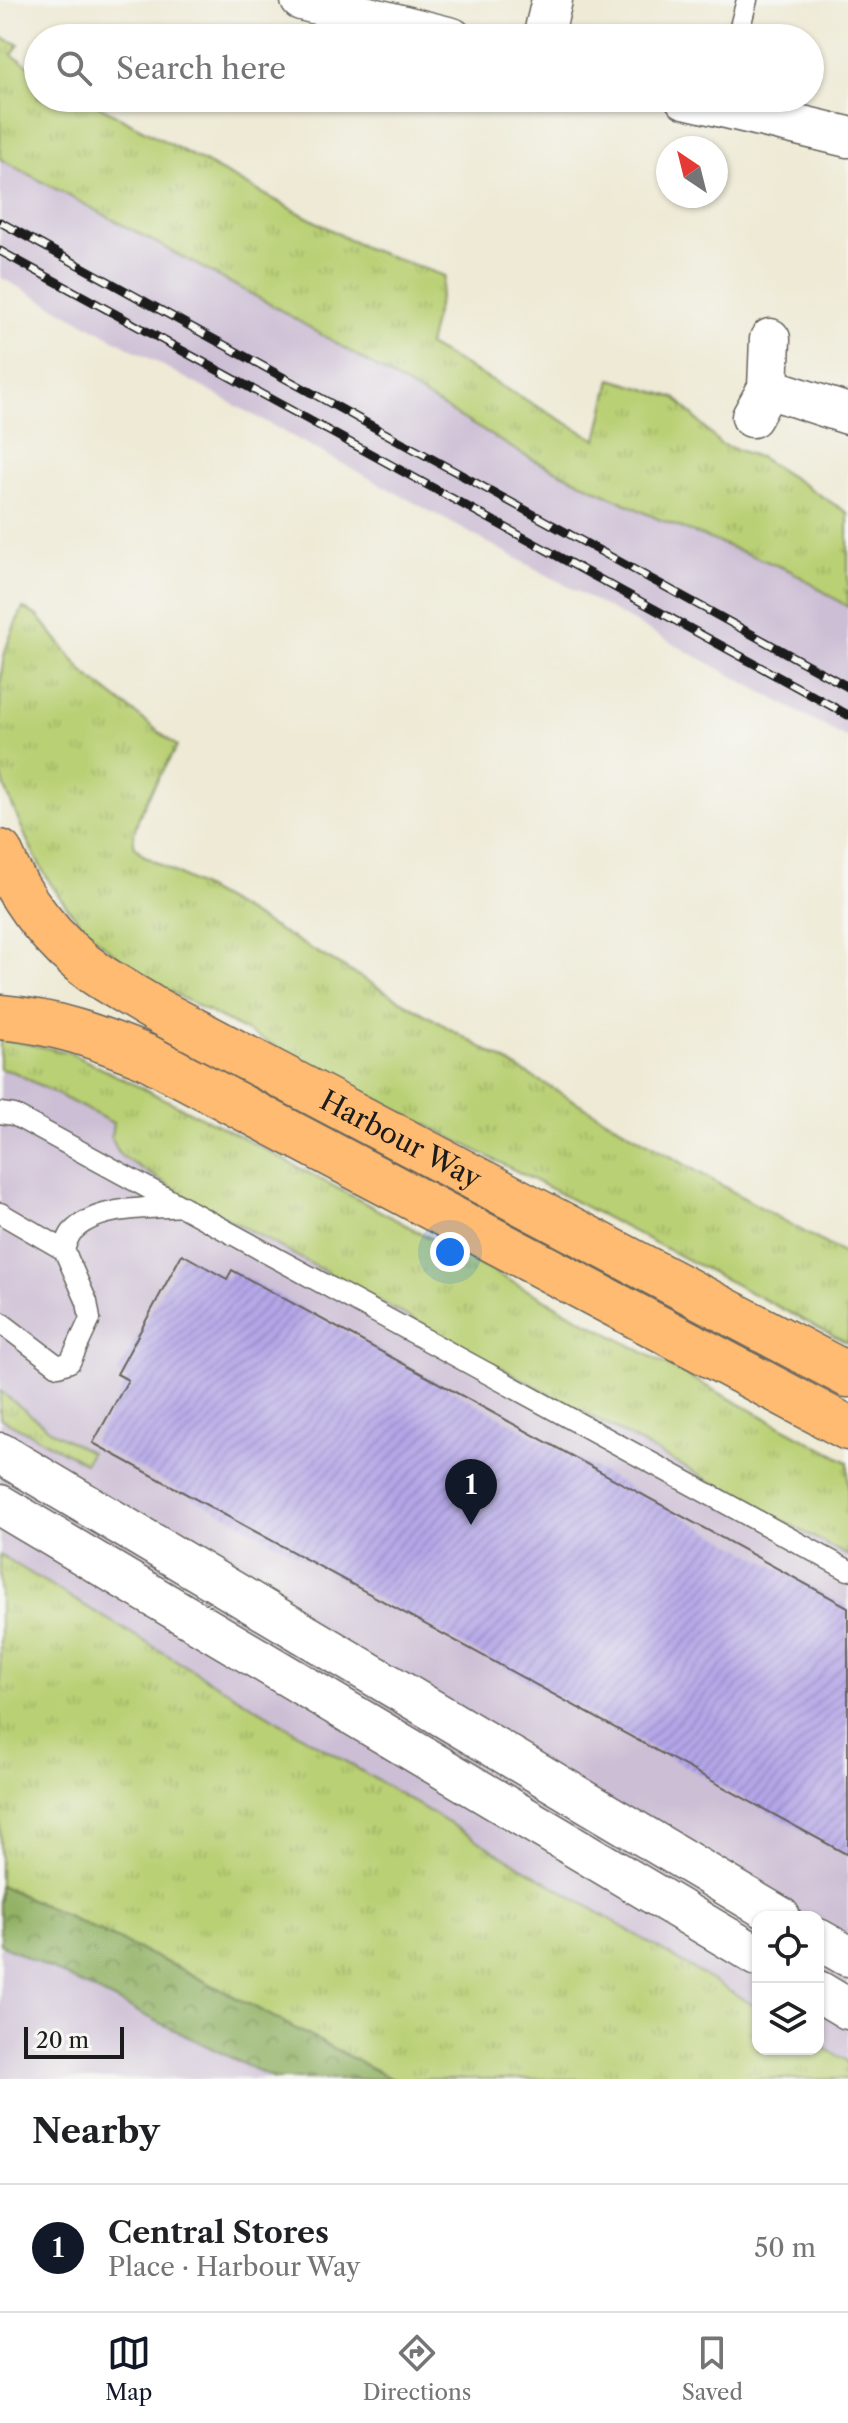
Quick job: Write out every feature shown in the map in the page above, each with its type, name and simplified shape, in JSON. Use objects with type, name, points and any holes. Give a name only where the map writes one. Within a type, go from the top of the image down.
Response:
[{"type":"main road","name":"Harbour Way","points":[[0,852],[27,903],[63,947],[95,973],[182,1023],[848,1375]]},
{"type":"main road","points":[[0,862],[0,893]]},
{"type":"main road","name":"Harbour Way","points":[[0,1017],[76,1029],[147,1057],[848,1428]]},
{"type":"street","points":[[546,24],[552,0]]},
{"type":"street","points":[[307,1],[397,24]]},
{"type":"street","points":[[751,112],[848,137]]},
{"type":"street","points":[[770,339],[760,402],[848,414]]},
{"type":"street","points":[[0,1453],[770,1911]]},
{"type":"street","points":[[0,1505],[752,1952]]},
{"type":"street","points":[[824,1942],[848,1956]]},
{"type":"street","points":[[824,1995],[848,2009]]},
{"type":"lane","points":[[741,24],[747,0]]},
{"type":"lane","points":[[0,1113],[14,1115],[183,1206],[848,1570]]},
{"type":"lane","points":[[64,1250],[70,1234],[93,1218],[129,1210],[183,1206]]},
{"type":"lane","points":[[0,1213],[64,1250],[87,1302],[90,1319],[70,1362],[58,1366],[0,1322]]},
{"type":"shaded area","points":[[0,114],[420,340],[848,582],[848,739],[0,277]]},
{"type":"shaded area","points":[[0,1039],[68,1052],[160,1097],[848,1462],[848,2079],[0,2079]]},
{"type":"green space","points":[[0,37],[19,44],[12,55],[24,62],[24,112],[110,112],[365,248],[445,276],[428,345],[597,440],[611,379],[676,398],[720,444],[761,458],[848,513],[848,607],[791,571],[656,518],[524,455],[270,304],[0,159]]},
{"type":"green space","points":[[23,608],[38,616],[84,673],[177,746],[136,825],[135,846],[143,855],[848,1256],[848,1343],[186,1000],[108,949],[68,908],[51,884],[35,857],[1,776],[1,674],[10,638]]},
{"type":"green space","points":[[0,1039],[68,1052],[240,1136],[848,1462],[848,1556],[188,1197],[120,1155],[111,1137],[113,1123],[14,1072],[0,1069]]},
{"type":"green space","points":[[0,1391],[54,1433],[90,1452],[85,1463],[0,1418]]},
{"type":"green space","points":[[0,1555],[752,2004],[752,2055],[824,2055],[824,2048],[848,2062],[848,2079],[392,2079],[189,1973],[0,1885]]},
{"type":"green space","points":[[0,1885],[189,1973],[392,2079],[274,2079],[0,1944]]},
{"type":"building","points":[[182,1254],[227,1279],[232,1270],[848,1607],[848,1855],[93,1443],[128,1380],[117,1374]]},
{"type":"railway","points":[[0,222],[848,687]]},
{"type":"railway","points":[[0,251],[848,715]]},
{"type":"place","name":"Central Stores","points":[[471,1525]]}]
